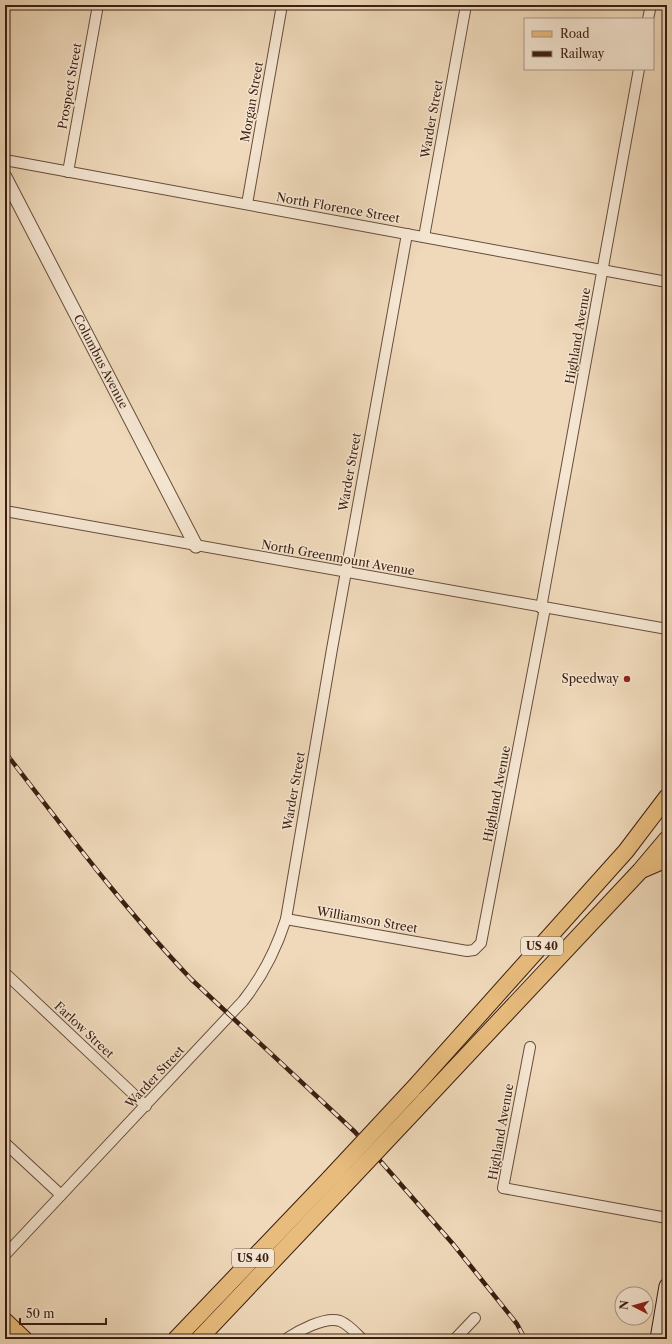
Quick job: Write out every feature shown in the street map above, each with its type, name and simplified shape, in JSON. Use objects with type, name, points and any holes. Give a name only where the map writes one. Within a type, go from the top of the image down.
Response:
[{"type":"main road","name":"US 40","points":[[199,1339],[336,1183],[412,1090],[626,852],[667,797]]},
{"type":"main road","name":"US 40","points":[[176,1339],[336,1183],[424,1101],[640,871],[667,839]]},
{"type":"main road","points":[[640,871],[667,859]]},
{"type":"main road","points":[[658,1339],[667,1286]]},
{"type":"main road","points":[[5,1321],[24,1339]]},
{"type":"street","name":"Prospect Street","points":[[68,172],[98,5]]},
{"type":"street","name":"Morgan Street","points":[[247,204],[282,5]]},
{"type":"street","name":"Warder Street","points":[[424,237],[466,5]]},
{"type":"street","points":[[648,18],[651,5]]},
{"type":"street","name":"Highland Avenue","points":[[443,947],[467,951],[474,950],[481,943],[543,608],[639,70]]},
{"type":"street","name":"North Florence Street","points":[[5,160],[667,282]]},
{"type":"street","name":"Columbus Avenue","points":[[5,177],[196,546]]},
{"type":"street","name":"Warder Street","points":[[5,1255],[243,1002],[257,984],[268,966],[286,919],[345,573],[407,234]]},
{"type":"street","name":"North Greenmount Avenue","points":[[5,511],[345,573],[667,629]]},
{"type":"street","name":"Williamson Street","points":[[286,919],[443,947]]},
{"type":"street","name":"Farlow Street","points":[[5,973],[146,1106]]},
{"type":"street","name":"Highland Avenue","points":[[530,1048],[503,1188],[667,1218]]},
{"type":"street","points":[[5,1143],[61,1195]]},
{"type":"street","points":[[455,1339],[475,1318]]},
{"type":"street","points":[[286,1339],[306,1328],[334,1320],[341,1322],[362,1339]]},
{"type":"railway","points":[[5,752],[95,868],[166,952],[191,979],[355,1132],[453,1244],[517,1324],[525,1339]]},
{"type":"place","name":"Speedway","points":[[627,679]]}]
